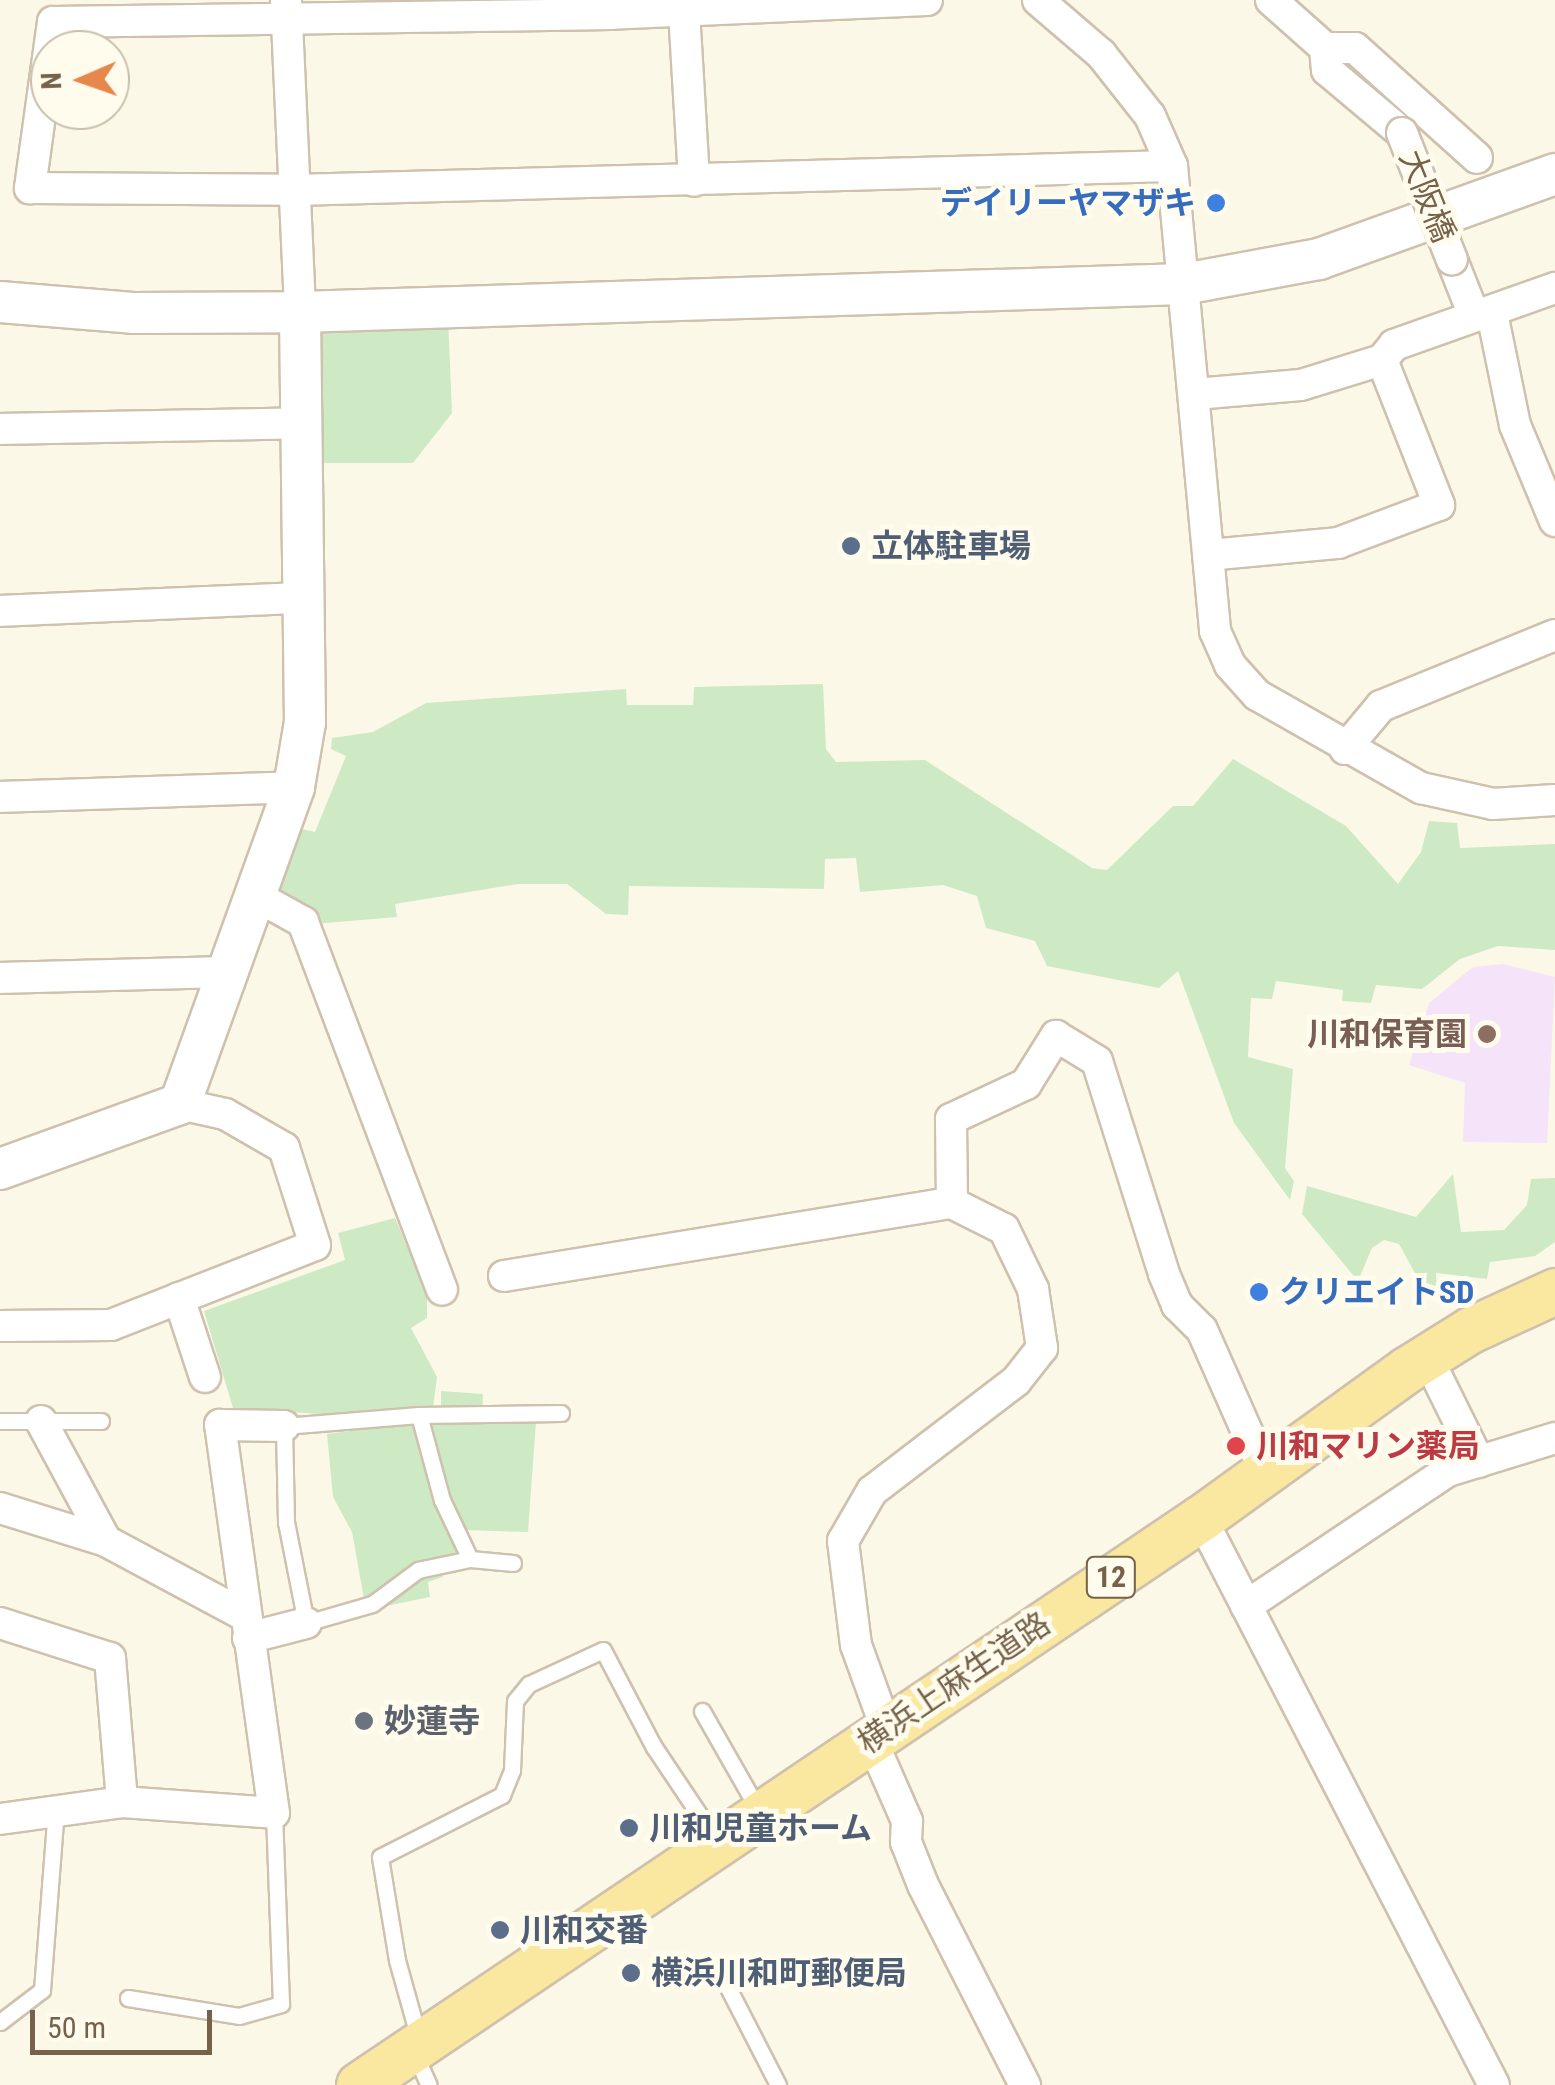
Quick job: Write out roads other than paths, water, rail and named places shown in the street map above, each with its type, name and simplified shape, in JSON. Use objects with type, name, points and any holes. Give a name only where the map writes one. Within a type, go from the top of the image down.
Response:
[{"type":"main road","name":"横浜上麻生道路","points":[[359,2085],[421,2059],[718,1841],[1200,1518],[1427,1357],[1555,1291]]},
{"type":"street","points":[[928,0],[684,11],[610,7],[287,9],[52,22],[30,188],[294,190],[1172,166]]},
{"type":"street","points":[[1038,0],[1102,54],[1150,116],[1172,166],[1215,631],[1230,666],[1257,696],[1421,788],[1463,800],[1555,800]]},
{"type":"street","points":[[1271,0],[1326,48],[1355,48],[1477,158]]},
{"type":"street","points":[[180,1104],[294,787],[305,722],[300,312],[287,9]]},
{"type":"street","points":[[684,11],[694,181]]},
{"type":"street","name":"大阪橋","points":[[1326,48],[1328,70],[1402,133],[1452,260],[1482,313],[1515,425],[1545,466],[1555,522]]},
{"type":"street","points":[[0,302],[133,312],[300,312],[1184,284],[1319,259],[1555,174]]},
{"type":"street","points":[[1196,394],[1301,384],[1382,360],[1394,345],[1555,288]]},
{"type":"street","points":[[1209,555],[1338,543],[1440,505],[1382,360]]},
{"type":"street","points":[[0,429],[301,423]]},
{"type":"street","points":[[0,610],[304,598]]},
{"type":"street","points":[[1346,749],[1380,706],[1555,635]]},
{"type":"street","points":[[0,797],[294,787]]},
{"type":"street","points":[[256,896],[303,922],[442,1290]]},
{"type":"street","points":[[0,978],[229,972]]},
{"type":"street","points":[[952,1204],[951,1119],[1026,1084],[1056,1036],[1097,1061],[1164,1274],[1177,1305],[1202,1330],[1265,1472]]},
{"type":"street","points":[[0,1169],[180,1104],[224,1114],[284,1148],[315,1245],[111,1325],[0,1326]]},
{"type":"street","points":[[504,1276],[952,1204],[1004,1229],[1020,1252],[1042,1348],[1016,1381],[872,1491],[843,1542],[856,1646],[878,1733],[907,1821],[906,1842],[923,1885],[1025,2085]]},
{"type":"street","points":[[179,1298],[205,1377]]},
{"type":"street","points":[[1427,1357],[1479,1462]]},
{"type":"street","points":[[41,1421],[106,1541]]},
{"type":"street","points":[[0,1819],[122,1802],[274,1813],[220,1425],[284,1426]]},
{"type":"street","points":[[1246,1606],[1448,1472],[1555,1438]]},
{"type":"street","points":[[0,1508],[106,1541],[246,1626],[306,1624]]},
{"type":"street","points":[[1200,1518],[1494,2085]]},
{"type":"street","points":[[0,1623],[110,1658],[122,1802]]},
{"type":"lane","points":[[513,1563],[470,1558],[418,1570],[372,1604],[306,1624],[286,1522],[284,1426],[420,1414],[561,1413]]},
{"type":"lane","points":[[420,1414],[442,1500],[470,1558]]},
{"type":"lane","points":[[0,1421],[101,1421]]},
{"type":"lane","points":[[421,2059],[396,1960],[380,1857],[502,1795],[512,1770],[515,1701],[529,1684],[603,1650],[654,1747],[718,1841]]},
{"type":"lane","points":[[702,1712],[760,1812]]},
{"type":"lane","points":[[0,2022],[42,1990],[56,1809]]},
{"type":"lane","points":[[128,1998],[238,2016],[281,2004],[274,1813]]},
{"type":"lane","points":[[719,1970],[778,2085]]},
{"type":"place","name":"デイリーヤマザキ","points":[[1216,203]]},
{"type":"place","name":"立体駐車場","points":[[851,546]]},
{"type":"place","name":"川和保育園","points":[[1487,1034]]},
{"type":"place","name":"クリエイトSD","points":[[1259,1292]]},
{"type":"place","name":"川和マリン薬局","points":[[1236,1446]]},
{"type":"place","name":"妙蓮寺","points":[[364,1721]]},
{"type":"place","name":"川和児童ホーム","points":[[629,1828]]},
{"type":"place","name":"川和交番","points":[[500,1930]]},
{"type":"place","name":"横浜川和町郵便局","points":[[631,1973]]}]
